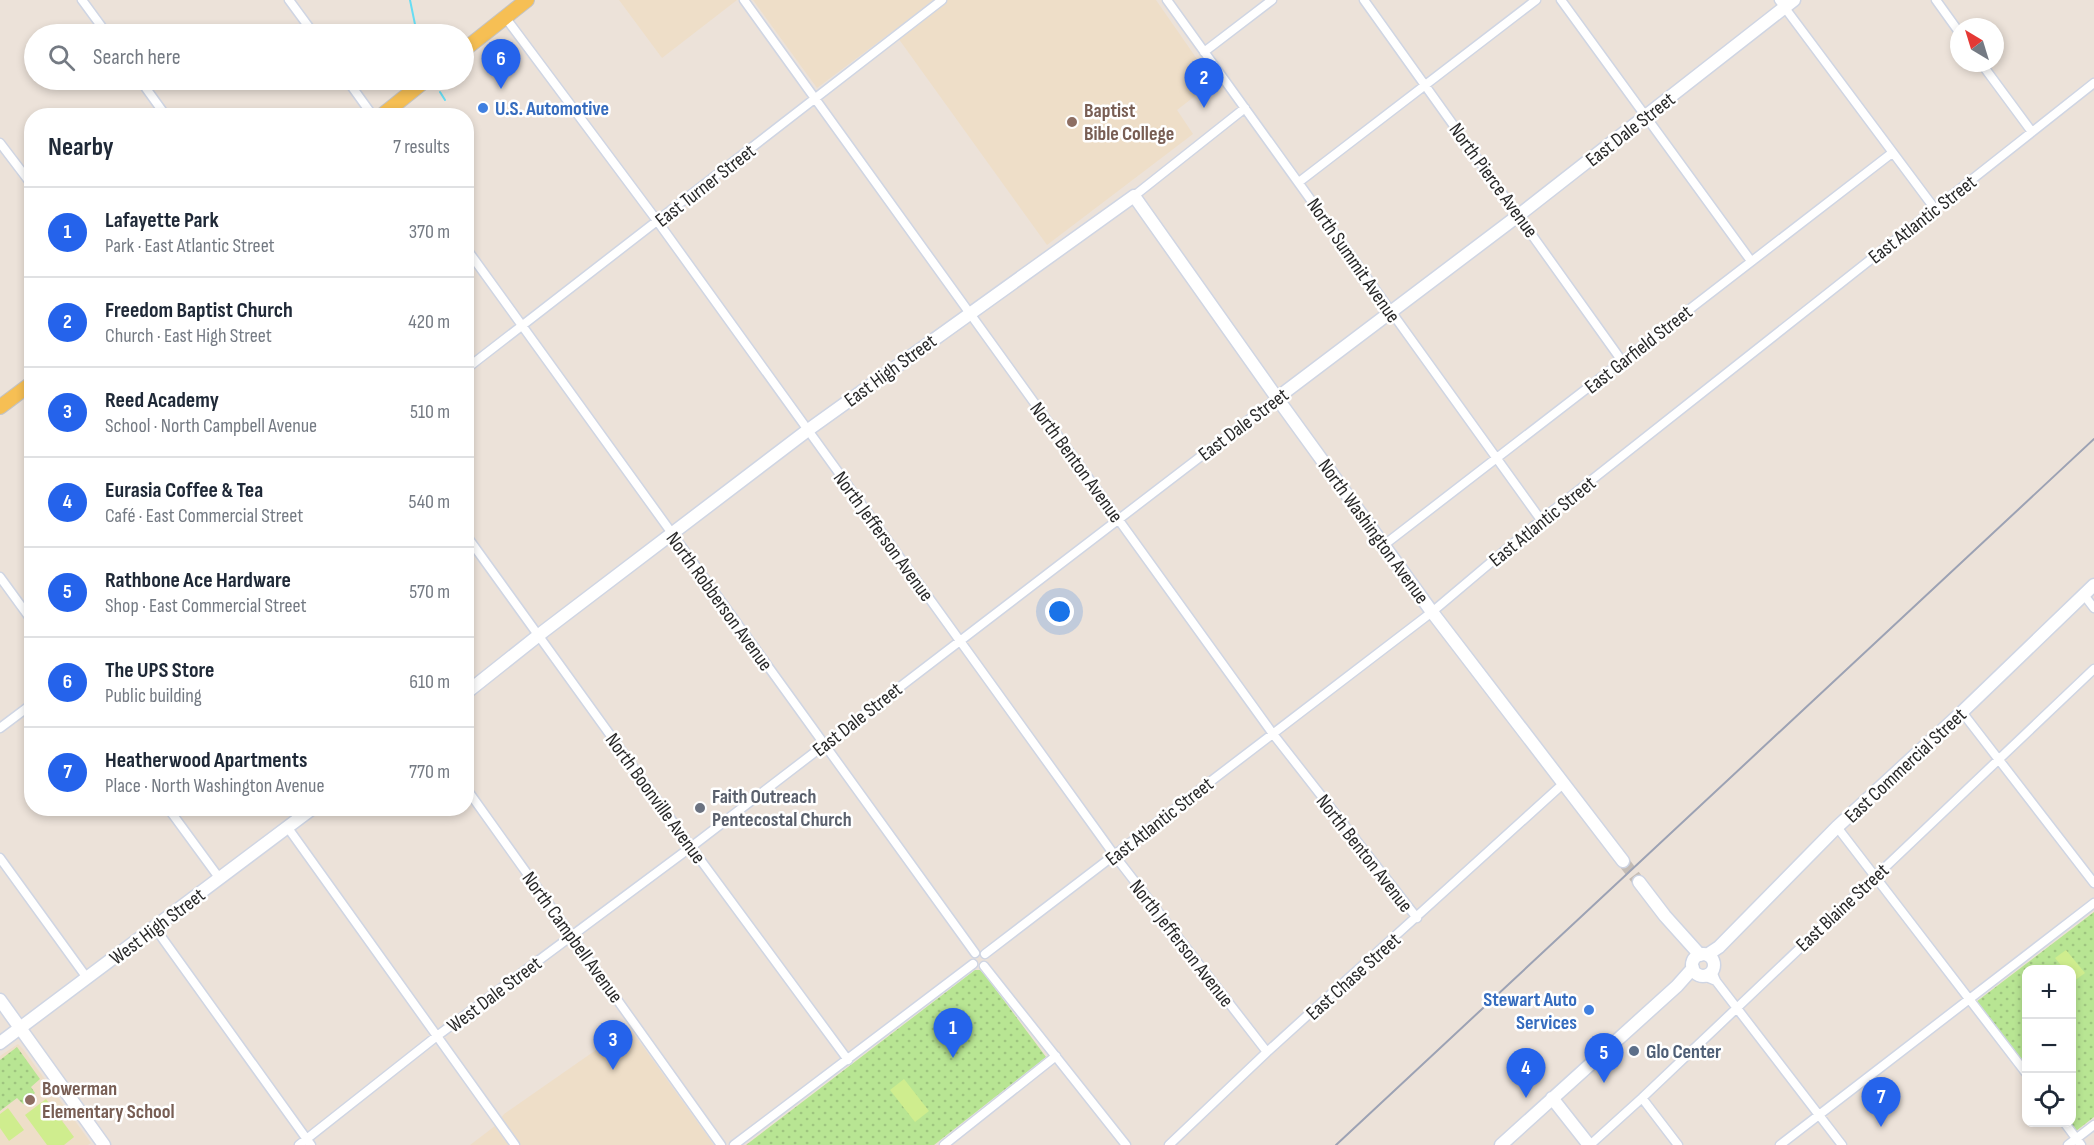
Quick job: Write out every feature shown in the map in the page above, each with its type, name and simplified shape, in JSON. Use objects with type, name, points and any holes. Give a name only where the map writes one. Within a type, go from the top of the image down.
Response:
[{"type":"main road","points":[[474,42],[527,0]]},
{"type":"main road","points":[[391,108],[414,90]]},
{"type":"main road","points":[[0,406],[24,392]]},
{"type":"street","points":[[82,0],[100,24]]},
{"type":"street","points":[[289,0],[307,24]]},
{"type":"street","name":"North Benton Avenue","points":[[744,0],[1273,734],[1417,918]]},
{"type":"street","name":"East Turner Street","points":[[474,363],[942,0]]},
{"type":"street","name":"North Summit Avenue","points":[[1167,0],[1541,520]]},
{"type":"street","points":[[1204,52],[1272,0]]},
{"type":"street","name":"North Pierce Avenue","points":[[1364,0],[1622,361]]},
{"type":"street","points":[[1299,182],[1536,0]]},
{"type":"street","points":[[1561,0],[1751,261]]},
{"type":"street","points":[[1936,0],[1950,19]]},
{"type":"street","points":[[1786,3],[1892,153],[1935,209]]},
{"type":"street","name":"East Dale Street","points":[[691,847],[959,639],[1519,215],[1646,117],[1786,3]]},
{"type":"street","name":"North Jefferson Avenue","points":[[505,17],[658,222],[1115,856],[1268,1052]]},
{"type":"street","points":[[1988,72],[2032,132]]},
{"type":"street","name":"East Atlantic Street","points":[[985,954],[1432,612],[1541,520],[2094,83]]},
{"type":"street","points":[[147,90],[160,108]]},
{"type":"street","points":[[354,90],[367,108]]},
{"type":"street","name":"East High Street","points":[[538,635],[808,430],[1134,196],[1245,108]]},
{"type":"street","points":[[0,143],[24,174]]},
{"type":"street","name":"East Garfield Street","points":[[1384,545],[1892,153]]},
{"type":"street","name":"North Washington Avenue","points":[[1134,196],[1432,612],[1623,861]]},
{"type":"street","name":"North Robberson Avenue","points":[[474,259],[975,953]]},
{"type":"street","name":"North Boonville Avenue","points":[[474,547],[848,1060]]},
{"type":"street","points":[[0,577],[24,610]]},
{"type":"street","name":"East Commercial Street","points":[[1501,1145],[1703,965],[1837,827],[1962,712],[2094,585]]},
{"type":"street","points":[[2084,595],[2094,608]]},
{"type":"street","points":[[474,687],[538,635]]},
{"type":"street","name":"East Blaine Street","points":[[1589,1145],[1642,1098],[2094,669]]},
{"type":"street","points":[[0,728],[24,710]]},
{"type":"street","points":[[1962,712],[2094,883]]},
{"type":"street","name":"East Chase Street","points":[[1169,1145],[1564,783]]},
{"type":"street","name":"North Campbell Avenue","points":[[474,799],[721,1145]]},
{"type":"street","points":[[174,816],[220,879]]},
{"type":"street","name":"West High Street","points":[[0,1043],[303,816]]},
{"type":"street","points":[[1837,827],[2022,1068]]},
{"type":"street","points":[[288,828],[516,1145]]},
{"type":"street","name":"West Dale Street","points":[[305,1143],[438,1036],[691,847]]},
{"type":"street","points":[[0,858],[87,978]]},
{"type":"street","points":[[1639,882],[1842,1145]]},
{"type":"street","points":[[1780,1145],[2094,903]]},
{"type":"street","points":[[155,928],[305,1143]]},
{"type":"street","points":[[973,964],[972,959],[975,953],[981,952],[985,954],[987,960],[984,966]]},
{"type":"street","points":[[734,1145],[973,964]]},
{"type":"street","points":[[973,964],[977,967],[984,966]]},
{"type":"street","points":[[984,966],[1126,1145]]},
{"type":"street","points":[[0,1000],[104,1145]]},
{"type":"street","points":[[944,1145],[1056,1056]]},
{"type":"street","points":[[1552,1098],[1589,1145]]},
{"type":"street","points":[[1642,1098],[1678,1145]]},
{"type":"street","points":[[2068,1145],[2079,1142],[2094,1125]]},
{"type":"street","points":[[2068,1127],[2079,1142]]},
{"type":"shaded area","points":[[619,0],[737,0],[662,58]]},
{"type":"shaded area","name":"Baptist Bible College","points":[[753,0],[1156,0],[1213,82],[1177,110],[1193,134],[1047,245],[893,31],[817,88]]},
{"type":"shaded area","points":[[629,1027],[714,1145],[470,1145],[495,1126],[504,1114]]},
{"type":"shaded area","name":"Bowerman Elementary School","points":[[18,1044],[91,1143],[88,1145],[0,1145],[0,1056]]},
{"type":"green space","points":[[2094,912],[2094,1117],[2076,1131],[2073,1127],[2076,1127],[2076,965],[2025,965]]},
{"type":"green space","points":[[2066,950],[2085,973],[2076,980],[2076,965],[2061,965],[2055,958]]},
{"type":"green space","points":[[2022,967],[2022,1061],[1976,1002]]},
{"type":"green space","points":[[975,970],[980,970],[985,975],[1046,1057],[934,1145],[746,1145]]},
{"type":"green space","points":[[17,1047],[40,1079],[31,1087],[35,1093],[23,1104],[17,1098],[0,1111],[0,1060]]},
{"type":"green space","points":[[904,1079],[929,1111],[915,1122],[890,1090]]},
{"type":"green space","points":[[46,1099],[74,1137],[64,1145],[47,1145],[25,1115]]},
{"type":"green space","points":[[8,1108],[24,1130],[9,1141],[0,1128],[0,1114]]},
{"type":"waterway","points":[[410,0],[415,24]]},
{"type":"waterway","points":[[440,92],[445,100]]},
{"type":"tunnel","points":[[1623,861],[1639,882]]},
{"type":"railway","points":[[1336,1145],[2094,439]]},
{"type":"place","name":"The UPS Store","points":[[501,89]]},
{"type":"place","name":"U.S. Automotive","points":[[483,108]]},
{"type":"place","name":"Freedom Baptist Church","points":[[1204,108]]},
{"type":"place","name":"Baptist Bible College","points":[[1072,122]]},
{"type":"place","name":"Faith Outreach Pentecostal Church","points":[[700,808]]},
{"type":"place","name":"Stewart Auto Services","points":[[1589,1010]]},
{"type":"place","name":"Glo Center","points":[[1634,1051]]},
{"type":"place","name":"Lafayette Park","points":[[953,1058]]},
{"type":"place","name":"Reed Academy","points":[[613,1070]]},
{"type":"place","name":"Rathbone Ace Hardware","points":[[1604,1083]]},
{"type":"place","name":"Eurasia Coffee & Tea","points":[[1526,1098]]},
{"type":"place","name":"Bowerman Elementary School","points":[[30,1100]]},
{"type":"place","name":"Heatherwood Apartments","points":[[1881,1127]]}]
